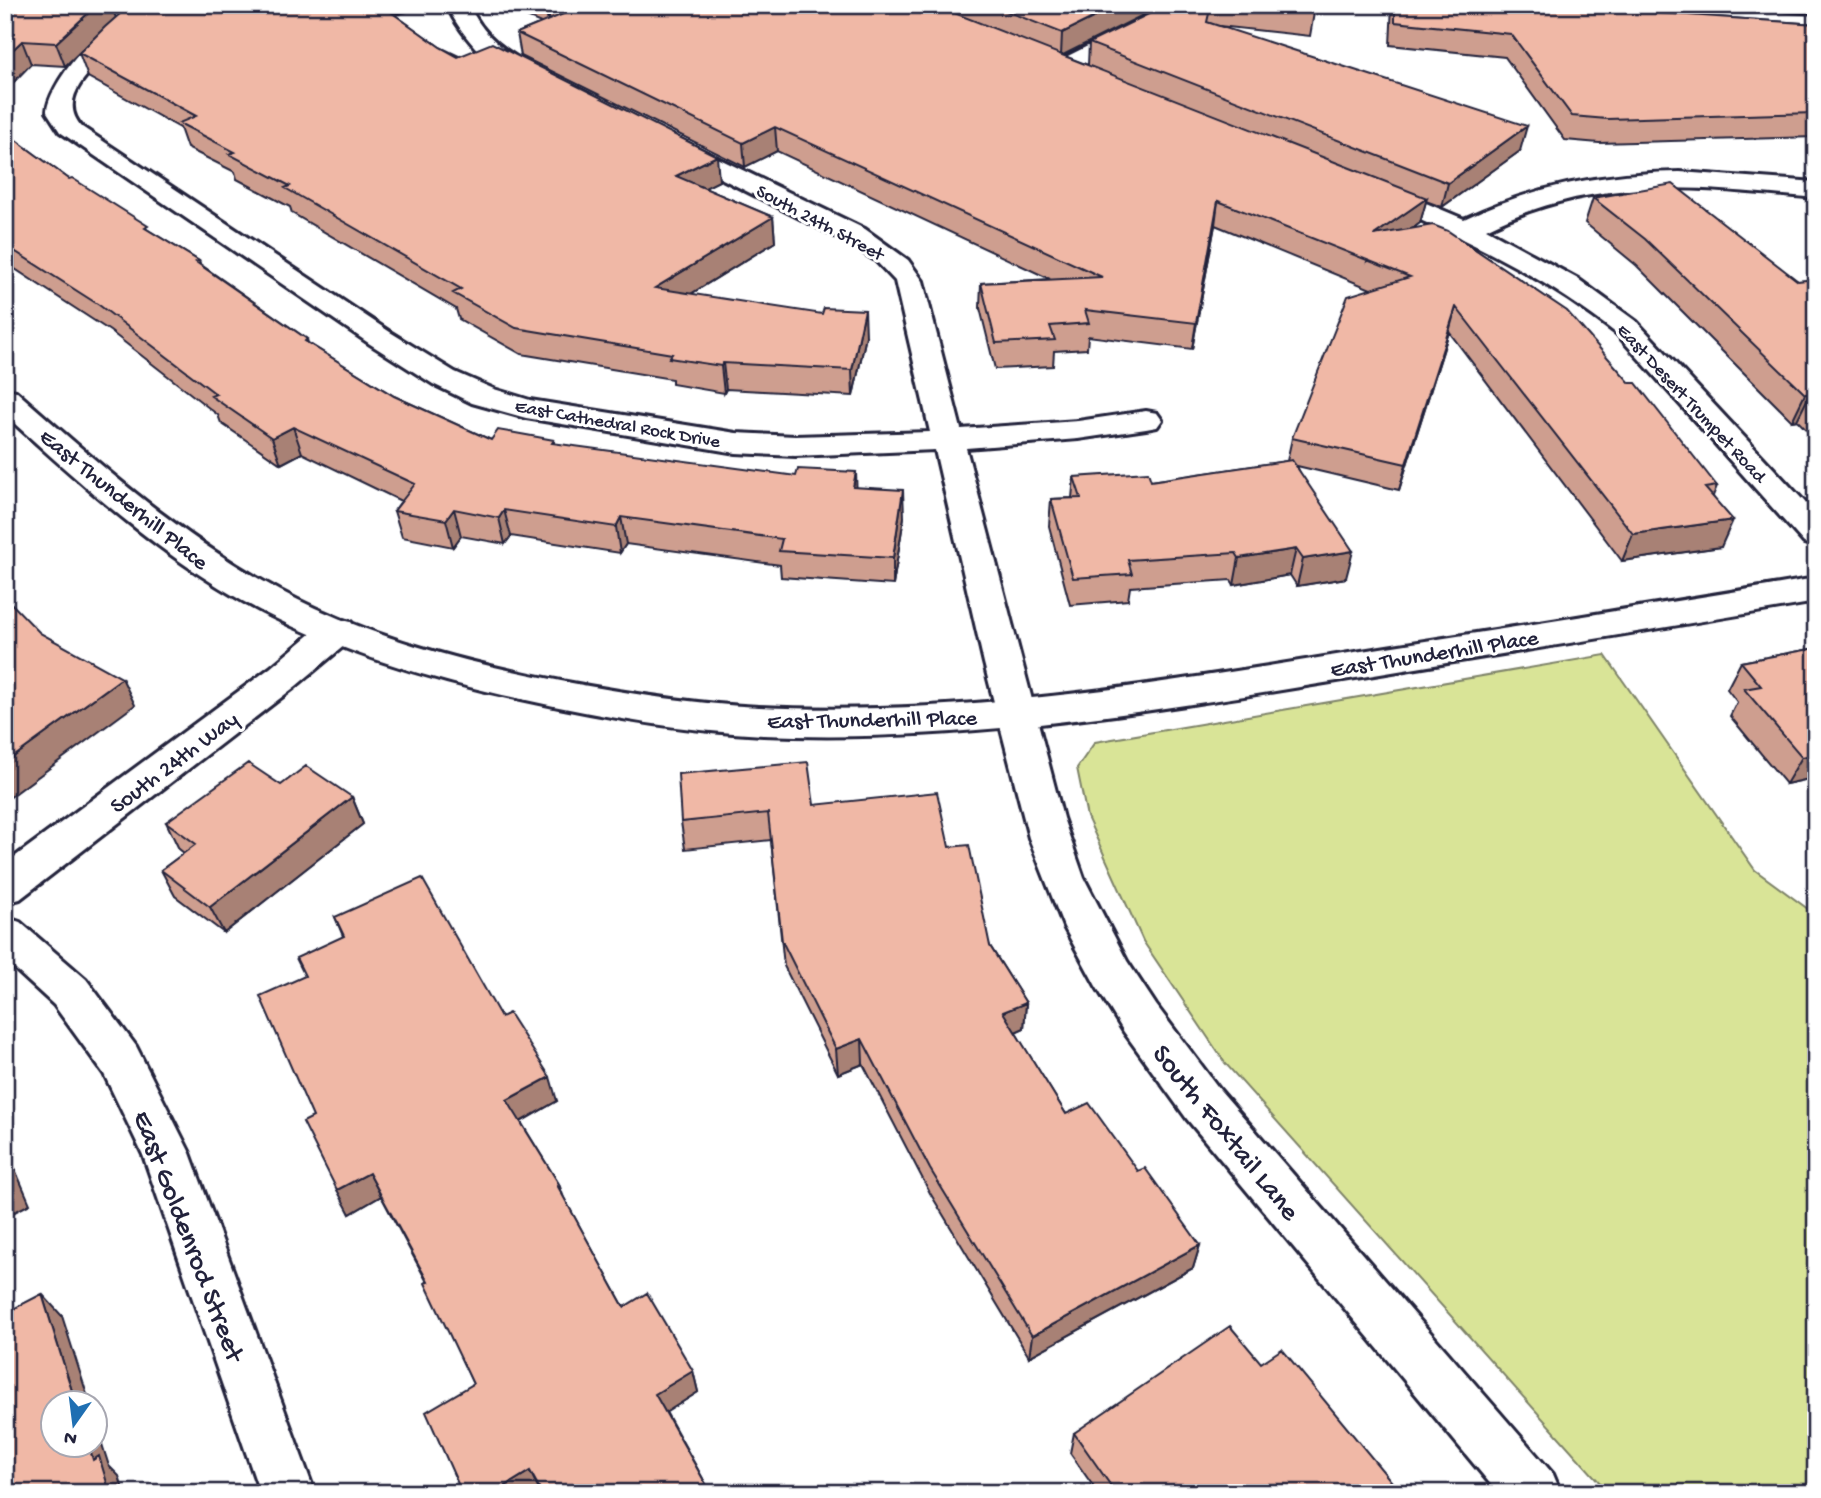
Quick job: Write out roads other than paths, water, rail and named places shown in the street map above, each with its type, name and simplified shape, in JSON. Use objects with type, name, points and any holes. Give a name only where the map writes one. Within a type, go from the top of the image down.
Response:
[{"type":"street","points":[[309,15],[398,5]]},
{"type":"street","points":[[458,5],[472,35],[492,52],[556,87]]},
{"type":"street","points":[[1062,68],[1187,5]]},
{"type":"street","points":[[1579,5],[1723,11],[1816,23]]},
{"type":"street","name":"East Cathedral Rock Drive","points":[[127,11],[114,34],[62,94],[59,107],[61,118],[74,132],[380,338],[444,378],[483,396],[526,409],[736,443],[854,446],[1078,430],[1146,420]]},
{"type":"street","points":[[1034,57],[1098,82]]},
{"type":"street","name":"South 24th Street","points":[[643,130],[855,235],[900,266],[909,281],[949,440],[975,562],[1016,715]]},
{"type":"street","name":"East Desert Trumpet Road","points":[[1346,180],[1466,228],[1543,267],[1594,301],[1627,328],[1816,535]]},
{"type":"street","points":[[1466,228],[1511,205],[1549,192],[1618,181],[1706,181],[1816,190]]},
{"type":"street","name":"East Thunderhill Place","points":[[5,398],[95,479],[209,567],[275,603],[338,631],[418,660],[497,682],[671,712],[759,721],[828,723],[1016,715],[1193,691],[1816,590]]},
{"type":"street","name":"South 24th Way","points":[[5,887],[283,677],[338,631]]},
{"type":"street","name":"South Foxtail Lane","points":[[1016,715],[1034,790],[1063,877],[1091,935],[1158,1047],[1195,1097],[1534,1493]]},
{"type":"street","name":"East Goldenrod Street","points":[[5,934],[70,992],[120,1060],[166,1153],[288,1493]]}]
